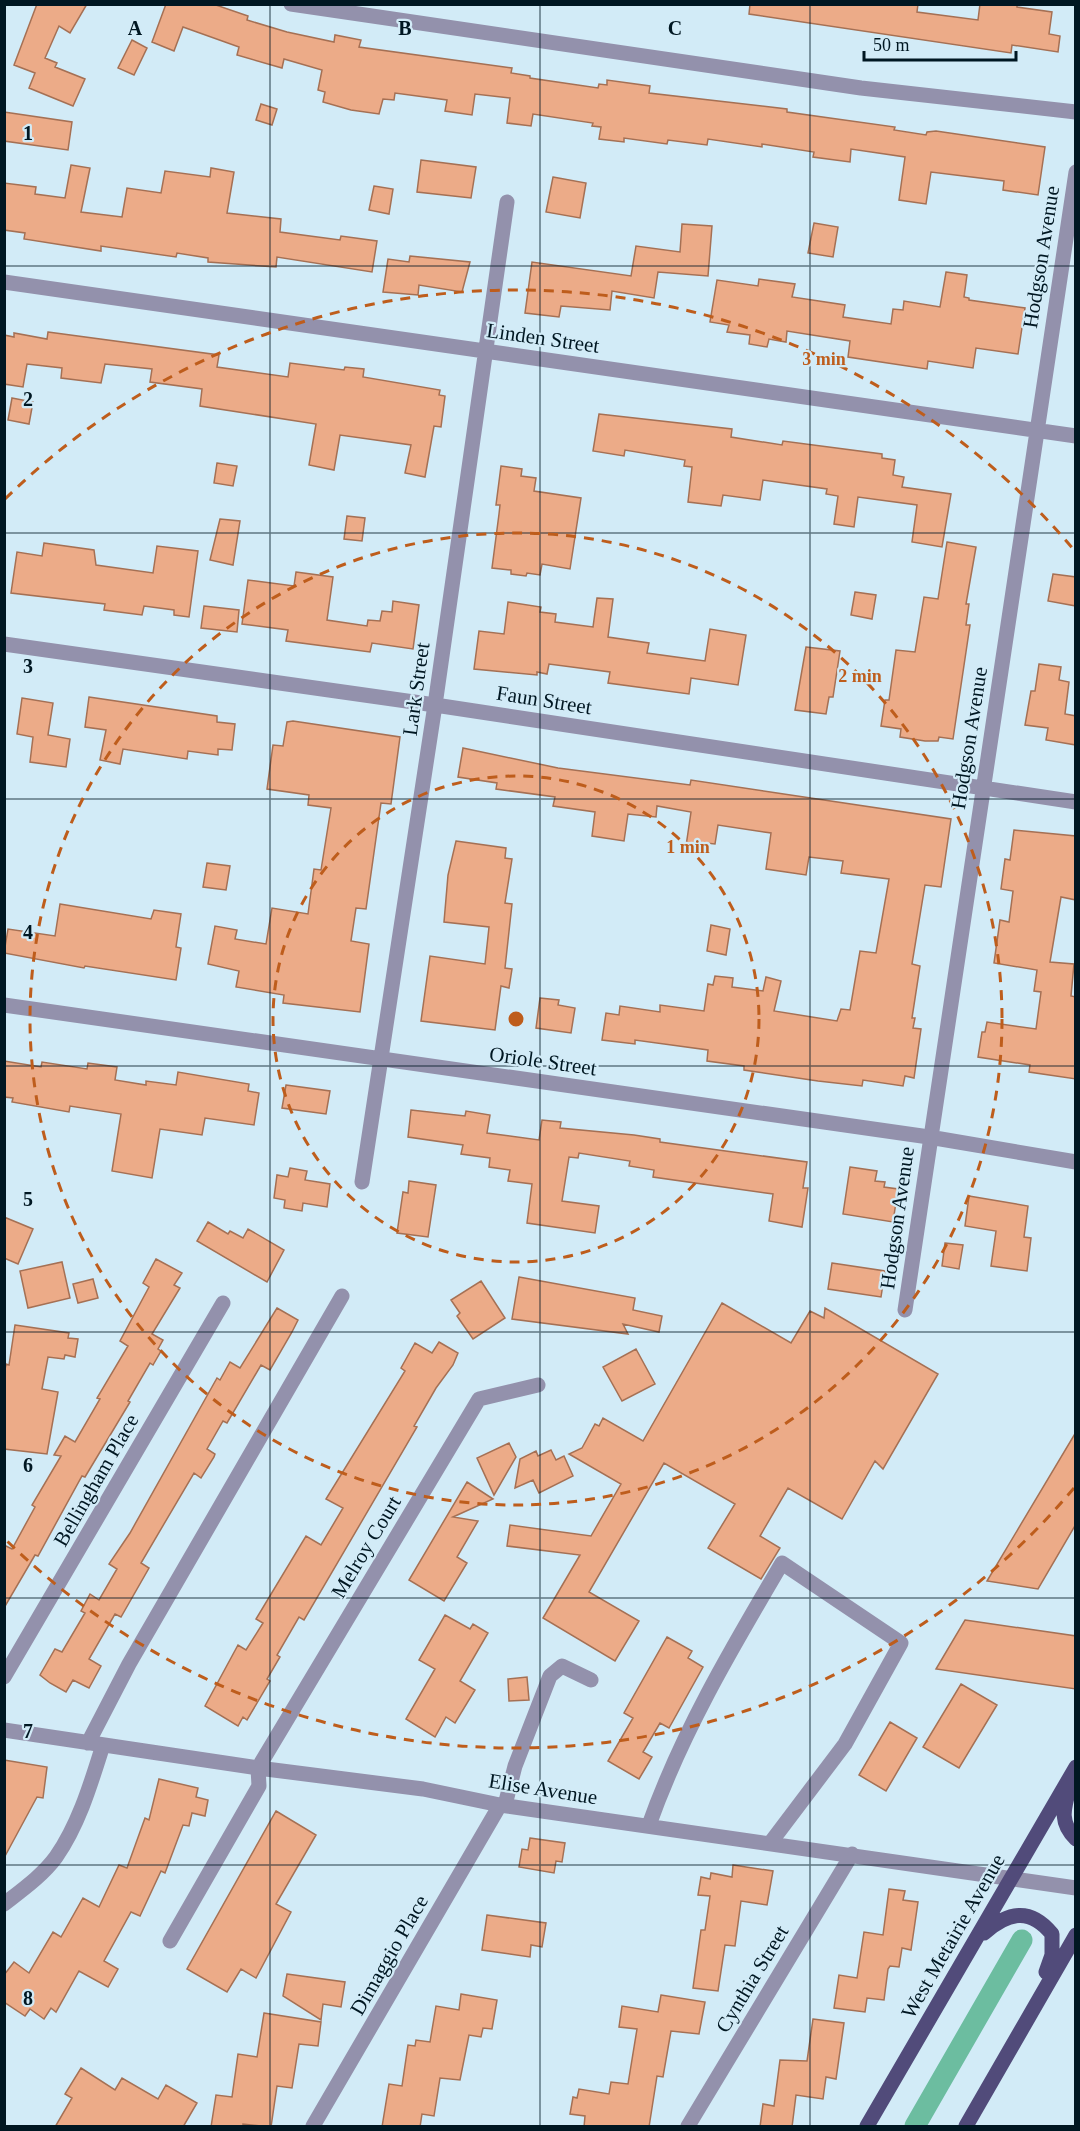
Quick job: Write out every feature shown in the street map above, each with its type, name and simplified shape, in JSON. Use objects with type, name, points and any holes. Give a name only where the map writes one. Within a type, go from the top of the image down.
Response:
[{"type":"main road","points":[[1076,1767],[1063,1811],[1066,1828],[1076,1839]]},
{"type":"main road","name":"West Metairie Avenue","points":[[867,2127],[1076,1767]]},
{"type":"main road","points":[[975,1941],[996,1923],[1009,1916],[1027,1916],[1043,1923],[1052,1934],[1052,1955],[1027,2019]]},
{"type":"main road","points":[[972,2124],[1027,2019],[1076,1935]]},
{"type":"street","points":[[291,4],[861,88],[1076,112]]},
{"type":"street","name":"Hodgson Avenue","points":[[905,1310],[929,1137],[1076,172]]},
{"type":"street","name":"Lark Street","points":[[362,1182],[435,705],[507,202]]},
{"type":"street","name":"Linden Street","points":[[4,282],[1076,436]]},
{"type":"street","name":"Faun Street","points":[[4,644],[435,705],[1076,802]]},
{"type":"street","name":"Oriole Street","points":[[4,1005],[929,1137],[1076,1162]]},
{"type":"street","points":[[4,1904],[28,1885],[56,1857],[82,1807],[96,1744],[135,1653],[342,1296]]},
{"type":"street","name":"Bellingham Place","points":[[4,1677],[224,1303]]},
{"type":"street","name":"Melroy Court","points":[[258,1768],[480,1399],[538,1385]]},
{"type":"street","points":[[650,1826],[663,1785],[718,1670],[782,1563],[901,1643],[845,1744],[771,1842]]},
{"type":"street","name":"Dimaggio Place","points":[[313,2127],[503,1805],[515,1766],[550,1676],[562,1666],[591,1680]]},
{"type":"street","name":"Elise Avenue","points":[[4,1730],[258,1768],[423,1789],[503,1805],[771,1842],[1076,1888]]},
{"type":"street","points":[[170,1941],[259,1786],[258,1768]]},
{"type":"street","name":"Cynthia Street","points":[[688,2127],[852,1854]]},
{"type":"building","points":[[37,4],[87,4],[70,33],[59,26],[45,58],[57,63],[55,67],[85,79],[73,106],[29,88],[35,73],[14,65]]},
{"type":"building","points":[[166,4],[213,4],[248,16],[247,20],[287,32],[334,42],[335,35],[361,40],[359,47],[512,68],[511,73],[530,76],[530,78],[598,88],[599,84],[607,85],[607,80],[650,86],[649,93],[787,109],[787,112],[895,127],[894,130],[926,135],[927,132],[936,131],[1045,147],[1038,195],[1003,190],[1004,181],[931,172],[926,204],[899,200],[905,157],[851,149],[850,162],[813,157],[814,152],[708,139],[707,145],[668,140],[667,144],[624,138],[624,142],[599,139],[601,127],[592,126],[593,123],[533,114],[531,126],[507,123],[510,98],[475,94],[472,115],[445,111],[447,100],[395,93],[394,100],[383,99],[379,114],[351,110],[323,102],[325,92],[318,90],[322,70],[284,59],[282,68],[237,55],[239,47],[183,27],[174,51],[152,42]]},
{"type":"building","points":[[750,4],[918,4],[917,12],[978,20],[980,4],[1017,4],[1017,7],[1052,12],[1049,34],[1060,36],[1058,52],[1012,45],[1011,53],[749,14]]},
{"type":"building","points":[[132,40],[147,48],[134,75],[118,68]]},
{"type":"building","points":[[261,104],[277,109],[272,125],[256,120]]},
{"type":"building","points":[[4,112],[72,122],[68,150],[4,141]]},
{"type":"building","points":[[421,160],[476,167],[471,198],[417,192]]},
{"type":"building","points":[[71,165],[90,168],[81,212],[122,217],[127,188],[161,193],[165,171],[210,177],[211,168],[234,172],[227,213],[281,219],[280,232],[340,240],[341,236],[377,241],[372,272],[277,257],[276,267],[208,262],[208,258],[177,253],[176,257],[101,246],[101,251],[24,239],[25,233],[4,230],[4,183],[36,187],[35,194],[65,198]]},
{"type":"building","points":[[553,177],[586,183],[580,218],[546,212]]},
{"type":"building","points":[[374,186],[393,189],[389,214],[369,210]]},
{"type":"building","points":[[814,223],[838,227],[833,257],[808,253]]},
{"type":"building","points":[[682,224],[712,226],[708,276],[658,272],[654,298],[612,291],[610,310],[561,306],[559,317],[525,313],[532,262],[631,276],[636,246],[680,252]]},
{"type":"building","points":[[410,256],[470,262],[462,292],[419,285],[418,295],[383,292],[388,259],[409,262]]},
{"type":"building","points":[[946,272],[967,275],[964,297],[969,300],[1025,308],[1018,354],[976,348],[973,368],[928,361],[927,369],[848,357],[850,341],[787,331],[786,342],[769,339],[767,347],[749,344],[750,335],[727,332],[729,325],[710,322],[717,280],[758,286],[759,279],[795,284],[792,297],[845,305],[843,317],[891,324],[893,309],[903,310],[904,301],[940,307]]},
{"type":"building","points":[[48,332],[219,355],[217,367],[288,377],[290,363],[344,370],[345,367],[364,369],[363,377],[440,390],[439,395],[445,396],[441,427],[434,426],[425,477],[405,473],[411,445],[340,435],[334,470],[309,465],[316,424],[200,406],[202,389],[150,382],[152,369],[105,364],[101,383],[61,378],[62,368],[27,364],[23,387],[4,384],[4,335],[14,337],[14,333],[47,339]]},
{"type":"building","points":[[12,398],[33,402],[29,424],[8,420]]},
{"type":"building","points":[[599,414],[732,429],[731,437],[782,445],[783,441],[882,454],[882,458],[895,460],[893,475],[904,477],[902,487],[951,494],[942,547],[912,542],[917,505],[858,497],[854,527],[834,524],[838,496],[826,494],[827,489],[763,480],[760,500],[723,495],[721,506],[688,502],[692,467],[684,466],[685,460],[625,450],[624,456],[593,451]]},
{"type":"building","points":[[217,463],[237,466],[233,486],[214,483]]},
{"type":"building","points":[[501,466],[522,469],[521,476],[536,478],[534,491],[581,498],[570,569],[542,564],[540,575],[527,573],[526,576],[511,574],[511,570],[492,568],[500,505],[496,505]]},
{"type":"building","points":[[347,516],[365,518],[362,541],[344,539]]},
{"type":"building","points":[[220,519],[240,521],[233,565],[210,560]]},
{"type":"building","points":[[947,542],[976,547],[966,604],[969,604],[966,625],[970,625],[953,739],[939,737],[938,741],[925,741],[900,737],[901,729],[881,726],[885,700],[889,700],[896,650],[915,652],[924,597],[938,599]]},
{"type":"building","points":[[44,543],[94,550],[96,565],[153,573],[157,546],[198,551],[189,617],[174,615],[174,610],[144,606],[142,615],[104,610],[105,604],[11,593],[17,552],[42,556]]},
{"type":"building","points":[[296,572],[333,577],[327,620],[367,626],[368,620],[380,621],[382,611],[392,612],[393,601],[419,605],[413,649],[372,643],[370,652],[286,641],[288,630],[242,624],[248,580],[294,586]]},
{"type":"building","points":[[1053,574],[1076,577],[1076,606],[1048,601]]},
{"type":"building","points":[[855,592],[876,595],[872,619],[851,615]]},
{"type":"building","points":[[597,598],[613,599],[608,637],[649,643],[647,653],[705,661],[710,629],[746,635],[738,685],[691,678],[689,694],[608,683],[610,672],[549,664],[547,674],[537,672],[537,675],[474,669],[479,631],[504,634],[508,602],[541,607],[540,612],[556,614],[555,622],[593,627]]},
{"type":"building","points":[[204,606],[239,610],[237,632],[201,628]]},
{"type":"building","points":[[806,647],[840,651],[833,697],[829,697],[826,714],[795,710]]},
{"type":"building","points":[[1039,664],[1061,667],[1059,680],[1069,682],[1065,714],[1076,716],[1076,745],[1046,740],[1048,728],[1025,725],[1031,691],[1035,691]]},
{"type":"building","points":[[89,697],[217,716],[217,722],[235,724],[232,750],[218,749],[218,755],[188,751],[187,759],[123,749],[120,764],[100,760],[106,730],[85,727]]},
{"type":"building","points":[[22,698],[53,703],[48,735],[70,739],[66,767],[30,762],[33,737],[17,734]]},
{"type":"building","points":[[287,722],[400,737],[391,804],[381,803],[366,909],[356,908],[351,941],[369,944],[360,1012],[283,1003],[284,995],[236,987],[239,971],[208,964],[215,926],[237,930],[235,939],[266,944],[272,908],[308,914],[314,869],[321,870],[331,808],[308,805],[309,795],[267,789],[273,745],[283,746]]},
{"type":"building","points":[[463,748],[558,768],[690,785],[691,780],[951,819],[941,887],[925,885],[912,964],[920,966],[912,1018],[915,1018],[913,1028],[921,1029],[914,1078],[905,1076],[903,1086],[863,1080],[862,1086],[818,1081],[744,1070],[744,1066],[707,1061],[708,1050],[635,1040],[635,1044],[602,1040],[606,1013],[619,1015],[620,1006],[660,1012],[660,1005],[704,1011],[708,984],[713,985],[715,976],[733,978],[732,987],[763,991],[766,977],[781,981],[774,1011],[837,1021],[841,1009],[850,1010],[860,951],[876,953],[889,879],[841,873],[843,861],[809,857],[806,875],[766,869],[771,833],[718,825],[715,844],[706,843],[705,849],[686,846],[691,812],[657,806],[656,817],[628,814],[624,841],[592,836],[595,812],[553,806],[555,797],[496,789],[497,783],[458,777]]},
{"type":"building","points":[[1014,830],[1076,836],[1076,900],[1061,897],[1050,962],[1074,964],[1071,996],[1076,997],[1076,1079],[1029,1072],[1030,1065],[978,1057],[982,1032],[985,1032],[987,1022],[1036,1029],[1041,992],[1034,991],[1037,970],[994,963],[1000,920],[1009,922],[1013,891],[1001,889],[1005,859],[1010,860]]},
{"type":"building","points":[[456,841],[506,848],[505,858],[512,859],[505,903],[512,904],[505,968],[512,969],[509,988],[501,986],[495,1030],[421,1021],[430,956],[485,964],[489,927],[444,922],[448,875]]},
{"type":"building","points":[[207,863],[230,866],[226,890],[203,887]]},
{"type":"building","points":[[60,904],[151,919],[154,910],[181,914],[176,947],[181,948],[176,980],[85,966],[84,968],[4,953],[8,929],[55,936]]},
{"type":"building","points":[[711,925],[730,929],[726,955],[707,951]]},
{"type":"building","points":[[540,998],[559,1000],[558,1005],[575,1008],[571,1033],[536,1028]]},
{"type":"building","points":[[4,1061],[41,1067],[42,1062],[87,1069],[88,1063],[117,1067],[115,1080],[146,1085],[146,1081],[176,1085],[178,1072],[249,1084],[248,1091],[259,1093],[254,1125],[205,1118],[202,1135],[160,1129],[152,1178],[112,1171],[121,1114],[70,1106],[69,1112],[12,1102],[13,1098],[4,1097]]},
{"type":"building","points":[[286,1085],[330,1091],[326,1114],[282,1108]]},
{"type":"building","points":[[411,1110],[465,1116],[466,1111],[490,1115],[487,1133],[539,1140],[542,1120],[561,1122],[560,1128],[634,1135],[660,1139],[660,1142],[807,1162],[803,1188],[808,1188],[802,1227],[769,1221],[773,1194],[653,1177],[654,1170],[629,1166],[630,1161],[579,1153],[578,1158],[569,1157],[562,1201],[599,1206],[595,1233],[527,1223],[532,1184],[508,1181],[510,1170],[489,1167],[490,1158],[461,1154],[463,1145],[408,1137]]},
{"type":"building","points":[[850,1167],[877,1171],[875,1181],[885,1182],[884,1187],[898,1189],[893,1222],[843,1214]]},
{"type":"building","points":[[290,1168],[307,1171],[305,1180],[330,1184],[327,1207],[303,1203],[302,1211],[284,1208],[285,1200],[274,1198],[277,1175],[288,1177]]},
{"type":"building","points":[[409,1181],[436,1185],[428,1237],[397,1233],[403,1192],[408,1193]]},
{"type":"building","points":[[969,1196],[1028,1206],[1024,1237],[1031,1238],[1027,1271],[991,1266],[996,1231],[965,1226]]},
{"type":"building","points":[[4,1217],[33,1229],[18,1264],[4,1258]]},
{"type":"building","points":[[208,1222],[228,1234],[230,1231],[243,1238],[248,1229],[284,1250],[267,1282],[197,1241]]},
{"type":"building","points":[[945,1243],[963,1245],[959,1269],[942,1266]]},
{"type":"building","points":[[156,1259],[182,1273],[174,1285],[180,1288],[152,1334],[163,1340],[158,1349],[161,1351],[153,1365],[150,1363],[128,1401],[130,1402],[85,1477],[82,1476],[38,1556],[35,1555],[4,1608],[4,1545],[12,1549],[35,1507],[32,1505],[61,1456],[54,1455],[65,1436],[75,1442],[100,1399],[97,1398],[128,1346],[120,1341],[149,1287],[143,1283]]},
{"type":"building","points":[[62,1262],[70,1298],[28,1308],[20,1271]]},
{"type":"building","points":[[832,1263],[885,1271],[881,1297],[828,1289]]},
{"type":"building","points":[[519,1277],[635,1298],[633,1310],[662,1316],[659,1332],[623,1324],[628,1334],[512,1319]]},
{"type":"building","points":[[93,1279],[98,1298],[78,1303],[73,1284]]},
{"type":"building","points":[[481,1281],[505,1318],[473,1339],[457,1316],[460,1313],[451,1300]]},
{"type":"building","points":[[722,1303],[791,1343],[810,1311],[824,1318],[825,1308],[938,1374],[883,1469],[875,1461],[842,1519],[788,1488],[760,1536],[780,1548],[761,1579],[708,1548],[735,1504],[664,1463],[589,1592],[639,1621],[615,1661],[543,1618],[580,1555],[507,1546],[510,1525],[591,1536],[621,1484],[569,1454],[582,1448],[595,1424],[599,1426],[603,1418],[643,1441]]},
{"type":"building","points":[[277,1308],[298,1320],[270,1370],[261,1365],[227,1423],[223,1421],[207,1449],[215,1454],[214,1457],[201,1478],[194,1473],[141,1563],[149,1568],[121,1617],[115,1614],[89,1659],[101,1666],[89,1688],[73,1680],[66,1692],[50,1683],[40,1675],[55,1649],[62,1652],[85,1613],[81,1611],[90,1594],[99,1600],[117,1569],[109,1564],[130,1533],[217,1378],[220,1380],[230,1362],[240,1368]]},
{"type":"building","points":[[15,1325],[69,1333],[68,1338],[78,1339],[75,1357],[65,1355],[64,1359],[48,1357],[42,1389],[58,1392],[47,1454],[4,1449],[4,1375],[6,1364],[9,1365]]},
{"type":"building","points":[[439,1342],[458,1353],[453,1365],[436,1388],[414,1426],[417,1427],[304,1620],[299,1617],[277,1655],[280,1657],[267,1679],[270,1681],[247,1720],[243,1717],[238,1726],[205,1706],[238,1645],[246,1650],[263,1623],[256,1619],[306,1536],[321,1545],[343,1508],[326,1499],[405,1371],[401,1368],[415,1343],[432,1353]]},
{"type":"building","points":[[636,1349],[655,1384],[622,1401],[603,1367]]},
{"type":"building","points":[[1076,1432],[1076,1524],[1038,1589],[987,1581]]},
{"type":"building","points":[[509,1443],[516,1457],[494,1495],[477,1458]]},
{"type":"building","points":[[551,1450],[556,1460],[564,1456],[573,1476],[539,1493],[533,1480],[515,1488],[520,1459],[536,1451],[538,1456]]},
{"type":"building","points":[[467,1482],[493,1499],[453,1517],[478,1521],[457,1557],[467,1563],[444,1601],[409,1580]]},
{"type":"building","points":[[445,1615],[470,1629],[473,1624],[488,1633],[460,1681],[475,1690],[455,1723],[446,1717],[435,1737],[406,1719],[435,1669],[419,1660]]},
{"type":"building","points":[[965,1620],[1076,1636],[1076,1689],[936,1669]]},
{"type":"building","points":[[667,1637],[692,1651],[688,1658],[703,1667],[669,1728],[660,1723],[643,1752],[652,1757],[639,1779],[608,1761],[633,1718],[624,1713]]},
{"type":"building","points":[[527,1677],[529,1700],[509,1701],[508,1679]]},
{"type":"building","points":[[961,1684],[997,1705],[959,1768],[923,1747]]},
{"type":"building","points":[[890,1722],[917,1738],[886,1791],[859,1775]]},
{"type":"building","points":[[4,1760],[47,1767],[43,1798],[37,1797],[4,1858]]},
{"type":"building","points":[[159,1779],[198,1788],[196,1797],[208,1800],[205,1816],[192,1813],[189,1826],[183,1825],[165,1873],[161,1871],[140,1916],[131,1912],[104,1961],[118,1969],[108,1987],[79,1971],[56,2012],[51,2008],[44,2019],[30,2009],[25,2016],[4,2002],[4,1975],[14,1962],[29,1973],[53,1932],[61,1937],[83,1898],[99,1907],[119,1865],[127,1868],[145,1818],[149,1820]]},
{"type":"building","points":[[276,1811],[316,1835],[276,1904],[291,1912],[256,1978],[241,1969],[227,1992],[187,1969]]},
{"type":"building","points":[[530,1838],[565,1843],[562,1862],[556,1861],[554,1873],[519,1867],[522,1849],[528,1850]]},
{"type":"building","points":[[733,1865],[773,1871],[767,1905],[741,1901],[735,1946],[725,1945],[718,1991],[693,1988],[701,1930],[705,1930],[710,1896],[698,1895],[701,1877],[710,1879],[711,1873],[732,1877]]},
{"type":"building","points":[[889,1889],[905,1891],[903,1900],[918,1902],[911,1950],[902,1948],[899,1967],[890,1966],[888,1969],[884,2000],[867,1998],[865,2012],[834,2008],[839,1975],[857,1978],[864,1932],[883,1935]]},
{"type":"building","points":[[487,1915],[546,1923],[542,1947],[531,1945],[530,1957],[482,1950]]},
{"type":"building","points":[[287,1974],[345,1982],[341,2007],[323,2004],[321,2020],[283,1996]]},
{"type":"building","points":[[461,1994],[497,2000],[492,2029],[483,2028],[481,2037],[469,2035],[460,2080],[440,2078],[434,2116],[422,2114],[420,2127],[382,2127],[389,2084],[402,2086],[408,2045],[415,2046],[416,2040],[430,2042],[436,2006],[459,2010]]},
{"type":"building","points":[[661,1995],[705,2002],[699,2034],[671,2031],[663,2077],[657,2076],[649,2127],[584,2127],[585,2116],[570,2114],[573,2097],[577,2098],[579,2089],[609,2094],[611,2082],[628,2084],[637,2029],[619,2027],[622,2006],[658,2012]]},
{"type":"building","points":[[264,2013],[321,2022],[318,2046],[299,2044],[292,2088],[277,2086],[271,2127],[243,2124],[243,2127],[211,2127],[216,2095],[232,2097],[238,2054],[257,2057]]},
{"type":"building","points":[[813,2019],[844,2023],[836,2079],[826,2077],[823,2099],[796,2095],[792,2127],[760,2127],[763,2104],[774,2106],[780,2060],[807,2061]]},
{"type":"building","points":[[81,2068],[115,2090],[122,2078],[158,2099],[166,2085],[197,2103],[183,2127],[55,2127],[72,2098],[65,2094]]},
{"type":"waterway","points":[[915,2126],[1022,1940]]}]
